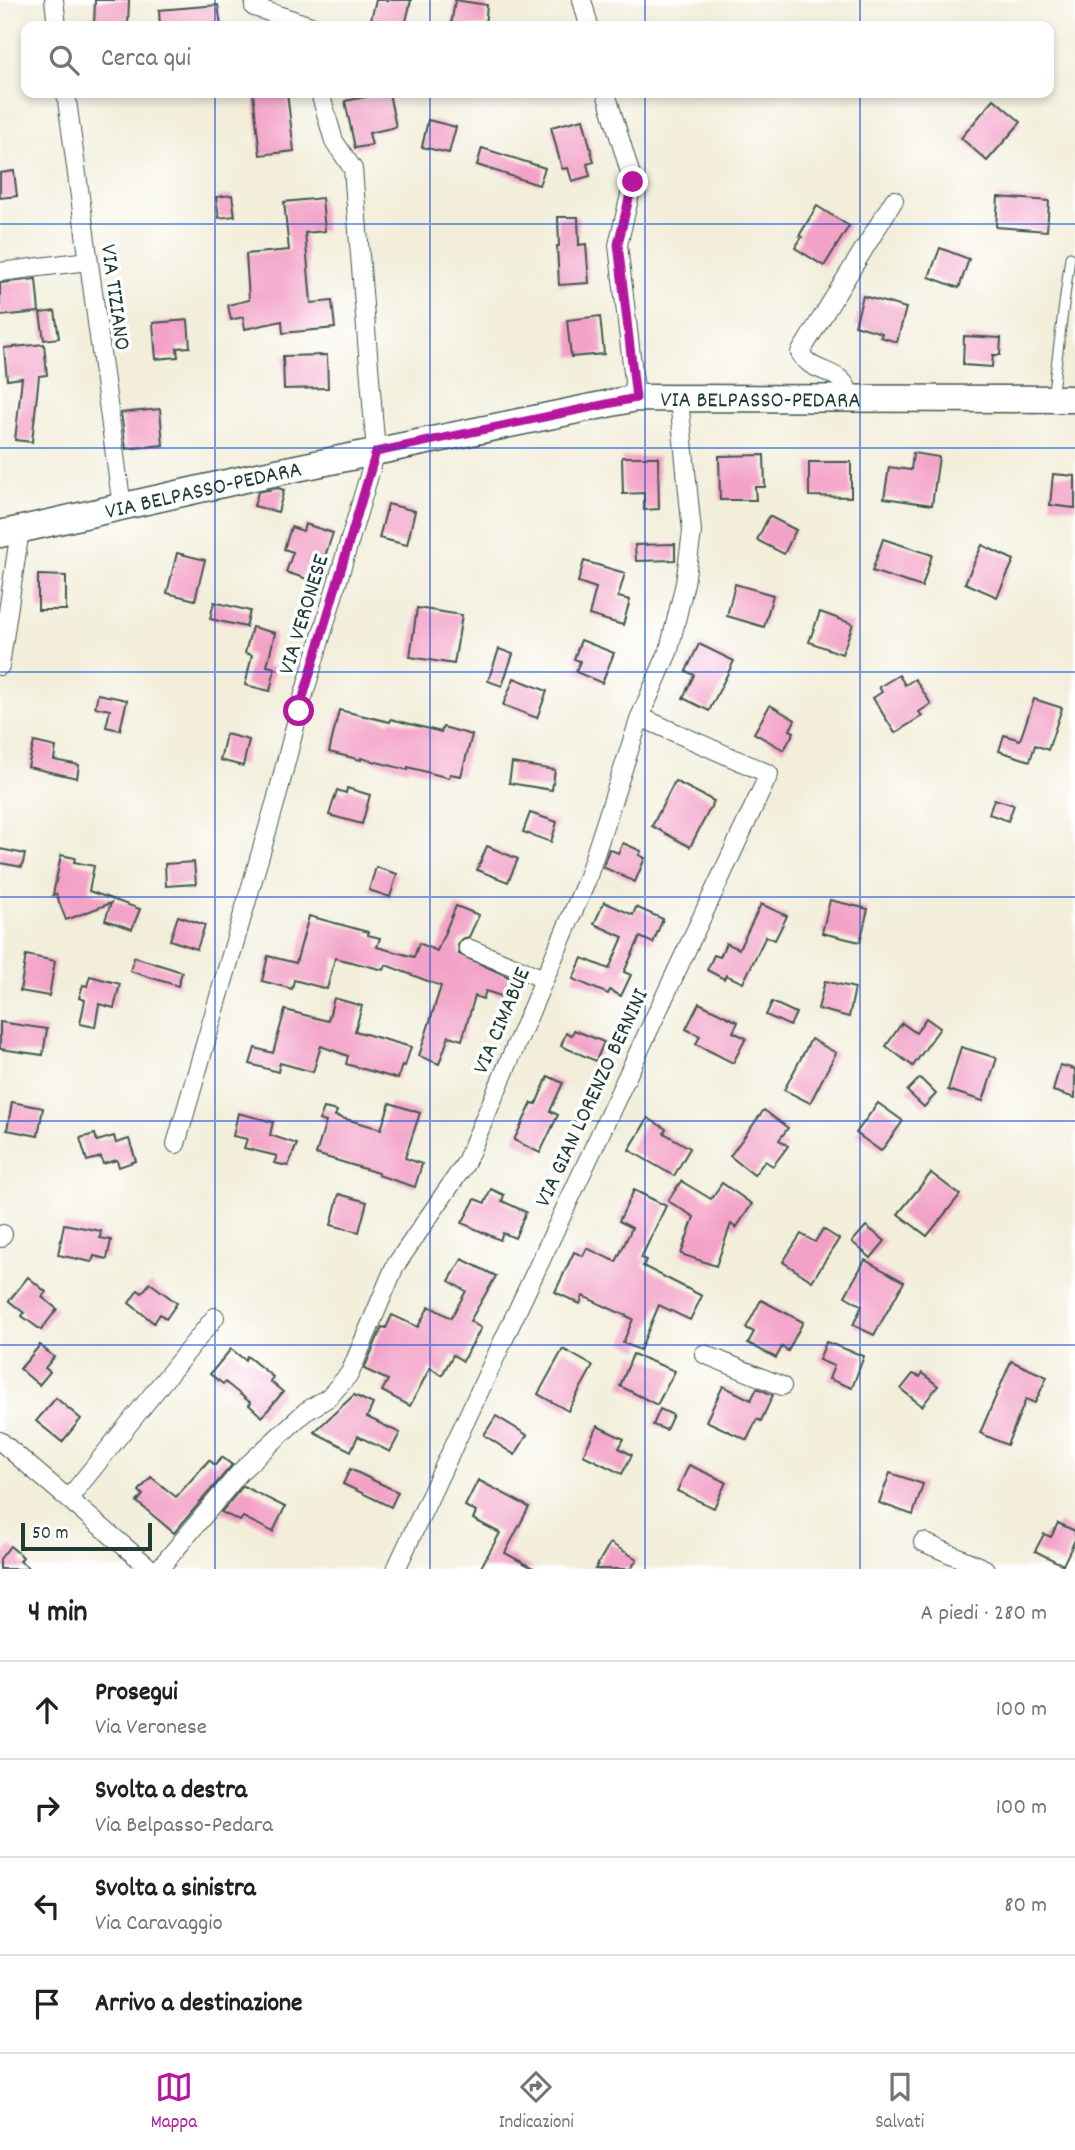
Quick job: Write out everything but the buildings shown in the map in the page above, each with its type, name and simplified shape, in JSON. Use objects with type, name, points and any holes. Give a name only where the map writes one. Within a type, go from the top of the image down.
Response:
[{"type":"street","points":[[54,0],[56,21]]},
{"type":"street","points":[[582,0],[588,21]]},
{"type":"street","points":[[254,7],[296,21]]},
{"type":"street","name":"VIA TIZIANO","points":[[67,98],[122,507]]},
{"type":"street","name":"VIA VERONESE","points":[[176,1144],[376,452],[353,169],[334,141],[321,98]]},
{"type":"street","points":[[608,98],[633,182],[618,244],[636,398]]},
{"type":"street","points":[[850,399],[842,379],[804,360],[800,353],[894,200]]},
{"type":"street","points":[[0,272],[88,261]]},
{"type":"street","name":"VIA BELPASSO-PEDARA","points":[[10,532],[636,398],[1064,399]]},
{"type":"street","name":"VIA CIMABUE","points":[[159,1569],[241,1471],[305,1412],[329,1397],[350,1373],[395,1266],[465,1164],[586,881],[640,717],[669,650],[681,604],[692,533],[679,400]]},
{"type":"street","points":[[0,666],[10,532]]},
{"type":"street","name":"VIA GIAN LORENZO BERNINI","points":[[396,1569],[769,774],[640,717]]},
{"type":"street","points":[[468,948],[544,979]]},
{"type":"street","points":[[69,1498],[215,1317]]},
{"type":"street","points":[[704,1354],[782,1386]]},
{"type":"street","points":[[0,1441],[151,1569]]},
{"type":"street","points":[[923,1542],[985,1569]]},
{"type":"lane","points":[[1064,399],[1070,257]]},
{"type":"route","points":[[299,711],[376,452],[636,398],[618,244],[633,182]]}]
